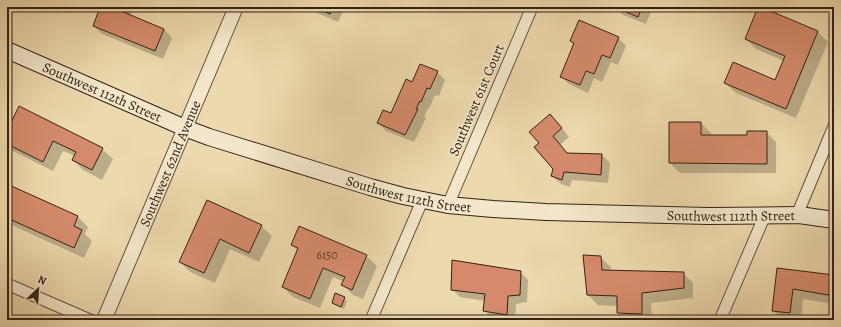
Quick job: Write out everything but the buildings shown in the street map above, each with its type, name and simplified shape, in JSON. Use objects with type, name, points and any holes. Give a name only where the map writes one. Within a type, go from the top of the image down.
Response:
[{"type":"main road","name":"Southwest 112th Street","points":[[7,50],[185,128],[224,142],[370,188],[422,201],[493,209],[546,212],[708,216],[797,215],[834,220]]},
{"type":"street","name":"Southwest 62nd Avenue","points":[[104,320],[236,7]]},
{"type":"street","name":"Southwest 61st Court","points":[[448,205],[532,7]]},
{"type":"street","points":[[797,215],[834,126]]},
{"type":"street","points":[[371,320],[422,201]]},
{"type":"street","points":[[720,320],[765,215]]},
{"type":"street","points":[[7,284],[90,320]]}]
